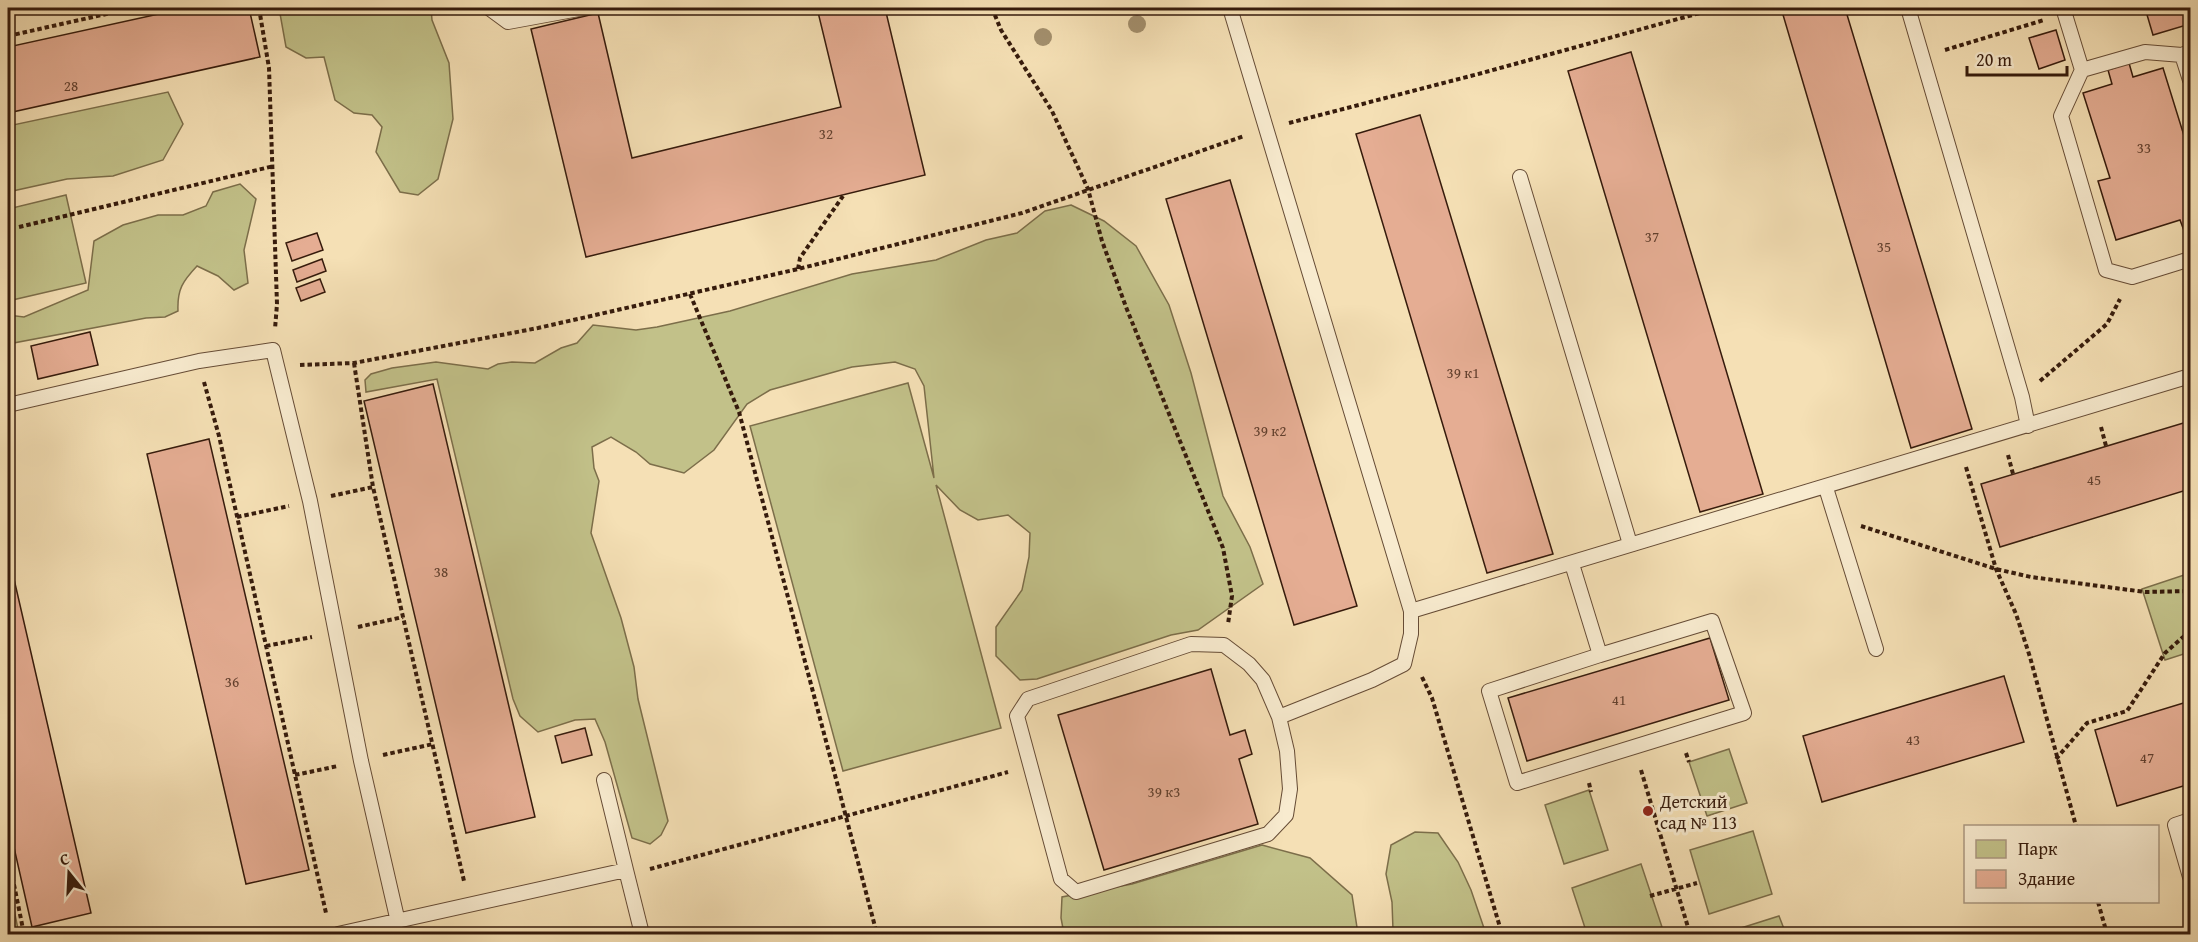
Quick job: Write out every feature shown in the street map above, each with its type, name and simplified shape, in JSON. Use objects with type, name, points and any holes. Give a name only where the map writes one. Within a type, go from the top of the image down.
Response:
[{"type":"lane","points":[[489,8],[508,22],[584,8]]},
{"type":"lane","points":[[1230,8],[1411,611],[1404,663],[1372,680],[1280,717]]},
{"type":"lane","points":[[1908,8],[2022,397],[2028,426]]},
{"type":"lane","points":[[2064,11],[2082,70],[2061,116],[2106,270],[2132,277],[2190,259]]},
{"type":"lane","points":[[2082,70],[2145,52],[2186,53],[2190,80]]},
{"type":"lane","points":[[1520,177],[1630,544]]},
{"type":"lane","points":[[8,405],[199,361],[273,350],[310,501],[361,761],[398,922]]},
{"type":"lane","points":[[1411,611],[1572,564],[1630,544],[1826,488],[2190,376]]},
{"type":"lane","points":[[1826,488],[1876,649]]},
{"type":"lane","points":[[1572,564],[1600,655]]},
{"type":"lane","points":[[1712,621],[1744,713],[1517,783],[1489,691],[1600,655],[1712,621]]},
{"type":"lane","points":[[1191,644],[1224,645],[1249,664],[1263,680],[1280,717],[1287,751],[1290,789],[1286,815],[1268,834],[1076,892],[1061,879],[1017,716],[1028,699],[1191,644]]},
{"type":"lane","points":[[604,780],[642,934]]},
{"type":"lane","points":[[2190,820],[2175,825],[2190,877]]},
{"type":"lane","points":[[338,934],[626,870]]},
{"type":"path","points":[[8,36],[133,8]]},
{"type":"path","points":[[260,8],[269,68],[274,166],[277,304],[273,350]]},
{"type":"path","points":[[992,8],[1001,30],[1052,111],[1088,189],[1102,241],[1126,307],[1223,549],[1232,596],[1224,645]]},
{"type":"path","points":[[278,365],[354,363],[538,328],[798,269],[1022,213],[1267,129],[1718,8]]},
{"type":"path","points":[[8,9],[13,35]]},
{"type":"path","points":[[1923,57],[2064,11]]},
{"type":"path","points":[[19,227],[274,166]]},
{"type":"path","points":[[798,269],[800,258],[843,196]]},
{"type":"path","points":[[2022,397],[2107,324],[2132,277]]},
{"type":"path","points":[[690,294],[739,412],[877,934]]},
{"type":"path","points":[[199,361],[219,436],[327,918]]},
{"type":"path","points":[[354,363],[373,487],[469,905]]},
{"type":"path","points":[[1960,447],[1996,569],[2020,624],[2076,825]]},
{"type":"path","points":[[1838,522],[1868,527],[1996,569],[2031,577],[2145,592],[2190,591]]},
{"type":"path","points":[[2056,760],[2087,723],[2127,711],[2164,653],[2190,631]]},
{"type":"path","points":[[1408,646],[1432,698],[1500,933]]},
{"type":"path","points":[[1634,747],[1690,934]]},
{"type":"path","points":[[626,870],[657,869],[1032,766]]},
{"type":"path","points":[[8,856],[24,934]]},
{"type":"path","points":[[1650,896],[1697,883]]},
{"type":"path","points":[[2098,903],[2107,934]]},
{"type":"green space","points":[[279,8],[431,8],[432,20],[449,63],[453,119],[438,179],[418,195],[400,192],[376,152],[382,127],[372,115],[354,113],[335,100],[324,57],[306,58],[286,47]]},
{"type":"green space","points":[[168,92],[183,124],[163,160],[113,176],[67,179],[8,192],[8,126]]},
{"type":"green space","points":[[240,184],[256,199],[244,250],[248,283],[234,290],[218,276],[197,266],[182,286],[178,311],[165,317],[146,318],[8,344],[8,315],[24,317],[88,290],[94,241],[123,225],[158,215],[183,215],[206,206],[213,192]]},
{"type":"green space","points":[[66,195],[86,283],[8,301],[8,209]]},
{"type":"green space","points":[[1071,205],[1104,221],[1136,246],[1169,305],[1191,373],[1223,496],[1250,547],[1263,584],[1198,630],[1171,635],[1037,679],[1020,680],[996,656],[996,627],[1022,590],[1029,557],[1030,533],[1008,515],[978,520],[960,510],[936,485],[1001,728],[843,771],[750,426],[908,383],[934,478],[924,386],[915,369],[895,362],[852,367],[770,390],[747,404],[714,450],[684,473],[650,464],[636,452],[611,437],[592,447],[594,468],[599,481],[591,533],[621,618],[668,821],[661,835],[650,844],[632,838],[605,742],[595,719],[575,720],[538,732],[520,716],[513,699],[437,379],[366,392],[365,380],[371,374],[392,368],[436,362],[488,369],[498,364],[512,362],[535,363],[561,348],[577,343],[593,325],[636,330],[657,327],[730,311],[852,274],[936,260],[986,240],[1017,233],[1045,211]]},
{"type":"green space","points":[[2190,573],[2190,652],[2165,660],[2142,589]]},
{"type":"green space","points":[[1729,749],[1747,803],[1707,816],[1689,762]]},
{"type":"green space","points":[[1589,790],[1608,850],[1564,864],[1545,805]]},
{"type":"green space","points":[[1753,831],[1772,894],[1709,914],[1690,850]]},
{"type":"green space","points":[[1415,832],[1438,833],[1458,862],[1471,890],[1486,934],[1390,934],[1393,930],[1392,902],[1386,874],[1391,845]]},
{"type":"green space","points":[[1262,845],[1310,858],[1352,895],[1358,934],[1064,934],[1061,918],[1062,897],[1132,884]]},
{"type":"green space","points":[[1641,864],[1662,927],[1640,934],[1587,934],[1572,888]]},
{"type":"green space","points":[[8,880],[19,934],[8,934]]},
{"type":"green space","points":[[1779,916],[1786,934],[1722,934]]},
{"type":"building","points":[[186,8],[249,8],[260,57],[8,113],[8,47]]},
{"type":"building","points":[[817,8],[885,8],[925,175],[586,257],[531,29],[598,13],[632,158],[841,107]]},
{"type":"building","points":[[1781,8],[1845,8],[1972,429],[1911,448]]},
{"type":"building","points":[[2145,8],[2190,8],[2190,24],[2153,35]]},
{"type":"building","points":[[2056,30],[2065,60],[2039,69],[2029,38]]},
{"type":"building","points":[[1631,52],[1763,494],[1700,512],[1568,71]]},
{"type":"building","points":[[2129,63],[2133,77],[2163,68],[2190,155],[2190,235],[2186,236],[2180,220],[2116,240],[2098,181],[2110,178],[2083,93],[2112,84],[2108,70]]},
{"type":"building","points":[[1420,115],[1553,554],[1487,573],[1356,134]]},
{"type":"building","points":[[1230,180],[1357,606],[1294,625],[1166,199]]},
{"type":"building","points":[[317,233],[323,250],[292,261],[286,243]]},
{"type":"building","points":[[322,259],[326,271],[297,282],[293,270]]},
{"type":"building","points":[[320,279],[325,292],[301,301],[296,288]]},
{"type":"building","points":[[90,332],[98,365],[38,379],[31,346]]},
{"type":"building","points":[[433,384],[535,817],[466,833],[364,401]]},
{"type":"building","points":[[2190,421],[2190,489],[2000,547],[1981,484]]},
{"type":"building","points":[[209,439],[309,870],[246,884],[147,454]]},
{"type":"building","points":[[8,553],[91,913],[32,927],[8,821]]},
{"type":"building","points":[[1710,638],[1729,700],[1527,761],[1508,698]]},
{"type":"building","points":[[1211,669],[1230,735],[1245,730],[1252,754],[1239,759],[1258,824],[1104,870],[1058,715]]},
{"type":"building","points":[[2004,676],[2024,742],[1822,802],[1803,736]]},
{"type":"building","points":[[2190,701],[2190,784],[2117,806],[2095,730]]},
{"type":"building","points":[[585,728],[592,755],[562,763],[555,736]]},
{"type":"place","name":"Детский сад № 113","points":[[1648,811]]}]
